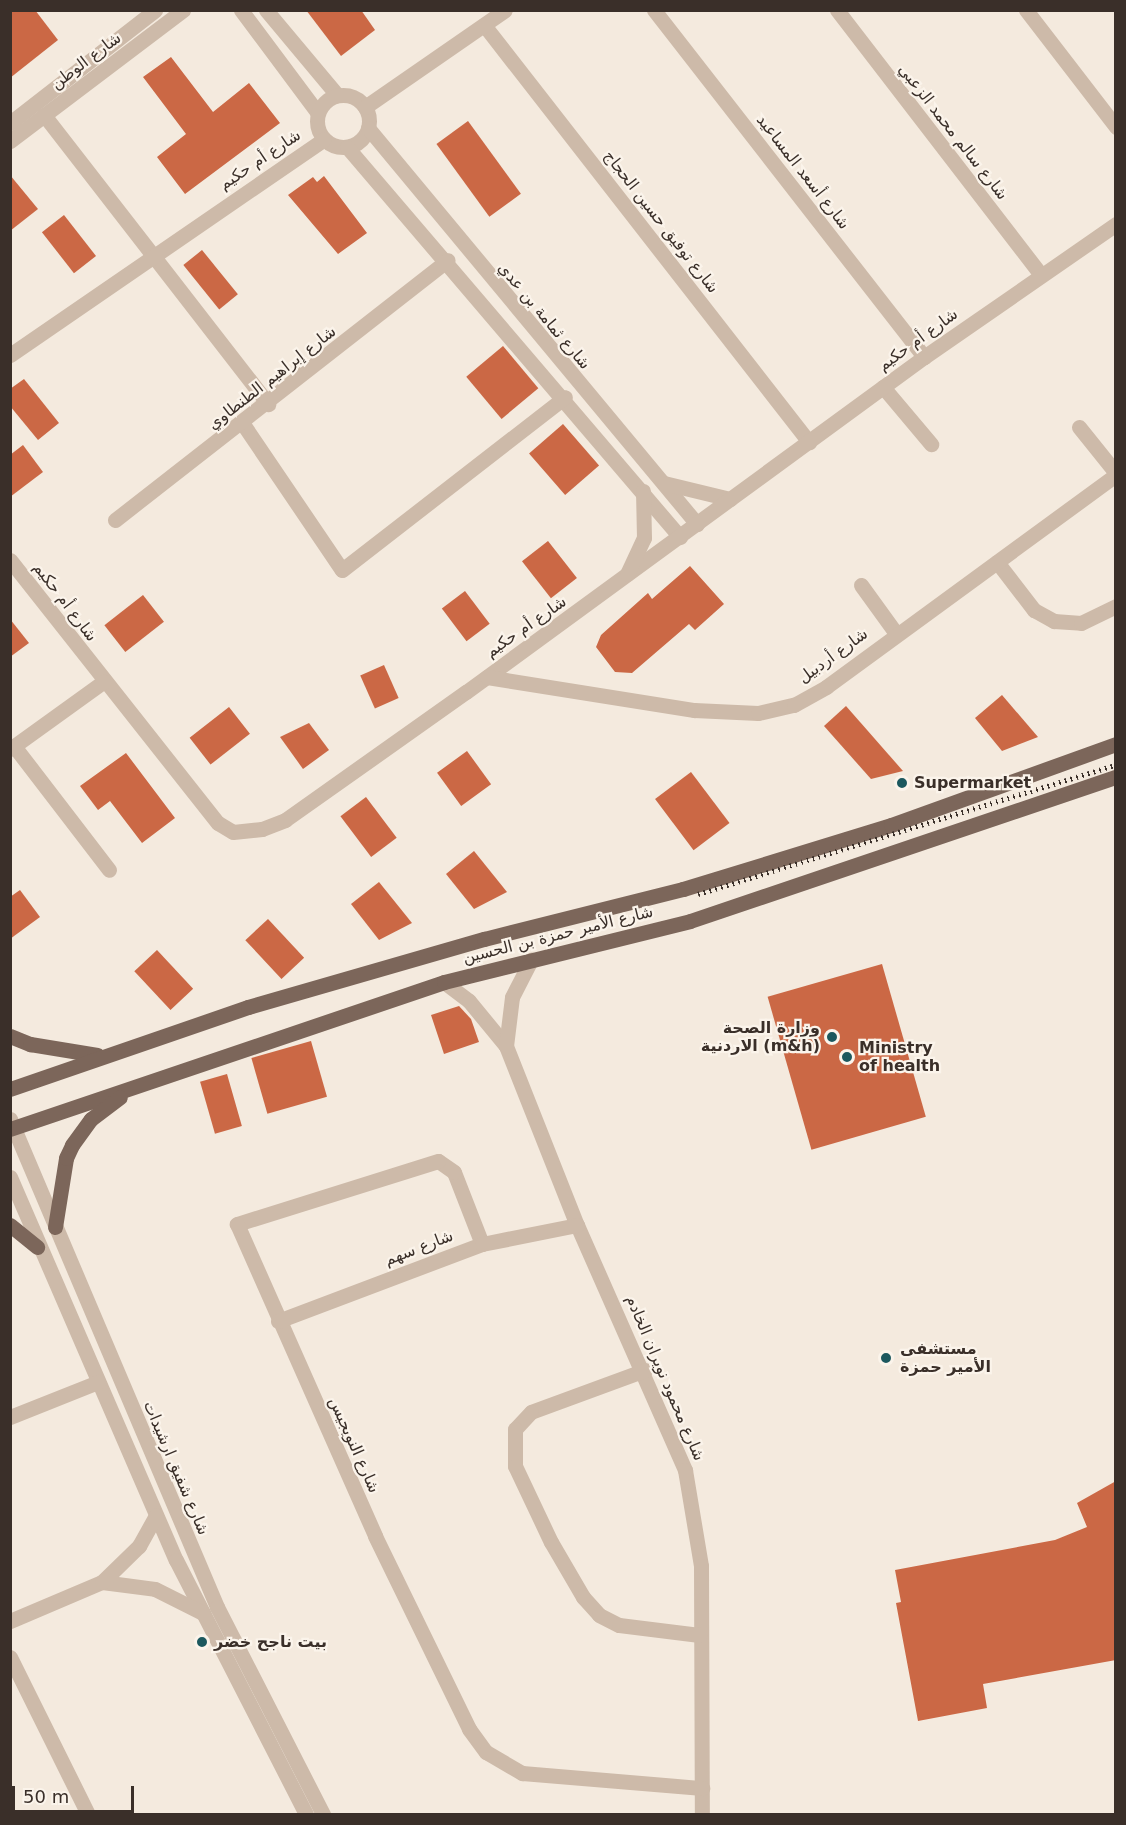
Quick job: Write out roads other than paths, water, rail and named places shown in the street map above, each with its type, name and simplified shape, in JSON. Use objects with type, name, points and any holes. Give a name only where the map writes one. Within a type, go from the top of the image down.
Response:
[{"type":"main road","name":"شارع الأمير حمزة بن الحسين","points":[[10,1089],[311,988],[683,889],[880,829],[1116,744]]},
{"type":"main road","name":"شارع الأمير حمزة بن الحسين","points":[[12,1125],[444,982],[690,921],[1116,777]]},
{"type":"main road","points":[[10,1036],[76,1054],[106,1056]]},
{"type":"main road","points":[[55,1227],[66,1158],[72,1145],[108,1104],[147,1081]]},
{"type":"main road","points":[[10,1225],[37,1247]]},
{"type":"street","name":"شارع الوطن","points":[[10,123],[155,10]]},
{"type":"street","name":"شارع الوطن","points":[[10,141],[183,10]]},
{"type":"street","points":[[241,10],[317,112],[324,140],[347,147],[565,397],[680,537]]},
{"type":"street","points":[[266,10],[336,95]]},
{"type":"street","points":[[365,107],[505,10]]},
{"type":"street","name":"شارع أسعد المساعيد","points":[[654,10],[924,357]]},
{"type":"street","name":"شارع سالم محمد الزعبي","points":[[837,10],[1041,275]]},
{"type":"street","points":[[1026,10],[1116,127]]},
{"type":"street","name":"شارع توفيق حسين الحجاج","points":[[484,25],[809,441]]},
{"type":"street","points":[[317,112],[336,95],[347,95],[365,107],[368,128],[347,147]]},
{"type":"street","points":[[44,115],[268,404]]},
{"type":"street","name":"شارع ثمامة بن عدي","points":[[368,128],[697,524]]},
{"type":"street","name":"شارع أم حكيم","points":[[10,356],[154,254],[324,140]]},
{"type":"street","name":"شارع أم حكيم","points":[[10,560],[104,682],[218,823],[233,831],[247,831],[285,819],[625,579],[924,357],[1041,275],[1113,230]]},
{"type":"street","name":"شارع إبراهيم الطنطاوي","points":[[115,520],[243,424],[447,260]]},
{"type":"street","points":[[883,387],[931,444]]},
{"type":"street","points":[[243,424],[342,570],[565,397]]},
{"type":"street","points":[[1079,427],[1116,474]]},
{"type":"street","name":"شارع أردبيل","points":[[487,677],[694,710],[758,713],[794,705],[826,687],[895,632],[997,562],[1116,474]]},
{"type":"street","points":[[664,483],[730,499]]},
{"type":"street","points":[[625,579],[644,538],[644,492]]},
{"type":"street","points":[[997,562],[1034,610],[1054,621],[1081,623],[1116,606]]},
{"type":"street","points":[[861,585],[895,632]]},
{"type":"street","points":[[104,682],[12,747],[109,870]]},
{"type":"street","name":"شارع محمود نويران الخادم","points":[[506,1046],[512,997],[531,960]]},
{"type":"street","name":"شارع محمود نويران الخادم","points":[[444,982],[468,1001],[506,1046],[577,1225],[645,1370],[693,1498],[701,1566],[699,1635],[702,1815]]},
{"type":"street","name":"شارع شفيق ارشيدات","points":[[12,1125],[210,1610],[306,1815]]},
{"type":"street","name":"شارع النويجيس","points":[[482,1244],[454,1173],[438,1161],[237,1224],[278,1321],[386,1557],[469,1729],[486,1752],[522,1773],[702,1788]]},
{"type":"street","name":"شارع شفيق ارشيدات","points":[[10,1177],[37,1247],[156,1515],[322,1815]]},
{"type":"street","name":"شارع سهم","points":[[278,1321],[482,1244],[577,1225]]},
{"type":"street","points":[[645,1370],[531,1412],[515,1429],[515,1466],[551,1542],[583,1597],[600,1615],[619,1625],[699,1635]]},
{"type":"street","points":[[10,1417],[98,1382]]},
{"type":"street","points":[[10,1621],[102,1582],[133,1552],[156,1515]]},
{"type":"street","points":[[102,1582],[155,1589],[210,1610]]},
{"type":"street","points":[[10,1657],[88,1815]]},
{"type":"railway","points":[[698,894],[1116,765]]},
{"type":"place","name":"Supermarket","points":[[902,783]]},
{"type":"place","name":"وزارة الصحة الاردنية (m&h)","points":[[832,1037]]},
{"type":"place","name":"Ministry of health","points":[[847,1057]]},
{"type":"place","name":"مستشفى الأمير حمزة","points":[[886,1358]]},
{"type":"place","name":"بيت ناجح خضر","points":[[202,1642]]}]
